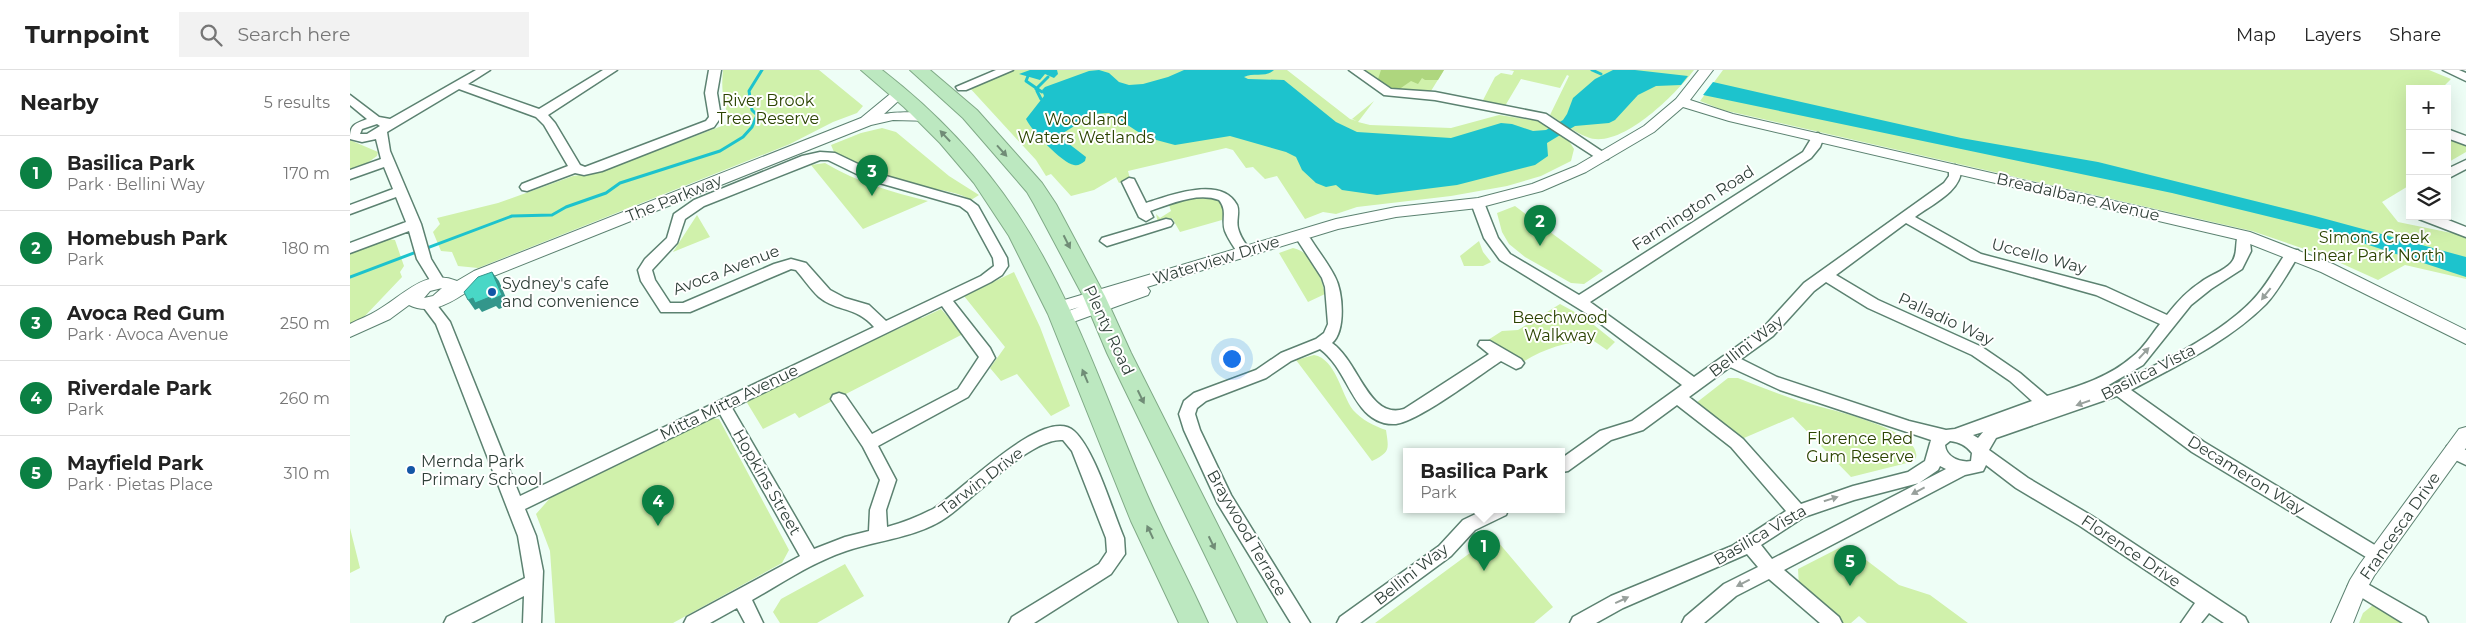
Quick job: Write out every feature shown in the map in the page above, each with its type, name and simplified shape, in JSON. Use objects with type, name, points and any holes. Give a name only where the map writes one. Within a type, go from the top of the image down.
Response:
[{"type":"highway","points":[[870,70],[928,118],[984,181],[1012,222],[1059,314],[1111,436],[1133,497],[1194,623]]},
{"type":"highway","name":"Plenty Road","points":[[919,70],[970,114],[1035,188],[1059,227],[1253,623]]},
{"type":"street","points":[[359,133],[424,104],[484,70]]},
{"type":"street","points":[[540,114],[611,70]]},
{"type":"street","points":[[458,85],[540,114],[549,124],[576,168],[584,171],[598,168],[710,124],[715,117],[711,93],[715,70]]},
{"type":"street","points":[[962,88],[1007,70]]},
{"type":"street","points":[[1355,70],[1388,92],[1435,96],[1546,119],[1603,156]]},
{"type":"street","points":[[2449,70],[2466,77]]},
{"type":"street","name":"Waterview Drive","points":[[1059,314],[1096,302],[1140,292],[1246,255],[1376,216],[1478,203],[1537,188],[1559,180],[1649,129],[1685,97],[1705,72]]},
{"type":"street","name":"The Parkway","points":[[867,121],[900,93]]},
{"type":"street","name":"Breadalbane Avenue","points":[[1685,97],[1722,115],[2244,236],[2293,253],[2464,336]]},
{"type":"street","points":[[350,99],[380,125],[386,156],[414,224],[416,239],[426,263],[433,293],[443,322],[531,552],[534,586],[532,623]]},
{"type":"street","points":[[359,133],[361,107]]},
{"type":"street","name":"The Parkway","points":[[350,331],[433,293],[867,121],[893,116],[928,118]]},
{"type":"street","points":[[359,133],[386,156]]},
{"type":"street","points":[[2451,135],[2466,141]]},
{"type":"street","name":"Farmington Road","points":[[1580,302],[1807,155],[1814,147],[1818,137]]},
{"type":"street","name":"Avoca Avenue","points":[[883,328],[864,309],[840,302],[824,294],[804,268],[796,264],[779,267],[695,304],[677,309],[662,305],[648,281],[645,270],[650,261],[670,243],[675,236],[679,216],[690,208],[806,159],[825,155],[882,180],[961,200],[973,209],[1000,258],[1001,266],[997,272],[986,279],[944,299]]},
{"type":"street","points":[[350,174],[386,156]]},
{"type":"street","points":[[2451,173],[2466,164]]},
{"type":"street","points":[[527,187],[576,168]]},
{"type":"street","name":"Bellini Way","points":[[1565,464],[1606,435],[1637,426],[1679,398],[1778,324],[1805,292],[1826,275],[1944,190],[1952,182],[1951,168]]},
{"type":"street","points":[[1129,182],[1152,227]]},
{"type":"street","points":[[350,210],[401,191]]},
{"type":"street","points":[[1143,209],[1199,193],[1217,194],[1229,204],[1232,210],[1231,228],[1246,255]]},
{"type":"street","points":[[1478,203],[1487,233],[1494,247],[1504,258],[1580,302],[1694,386]]},
{"type":"street","name":"Uccello Way","points":[[1905,218],[1976,257],[2102,291],[2168,322]]},
{"type":"street","points":[[2434,220],[2466,232]]},
{"type":"street","points":[[1107,241],[1166,223]]},
{"type":"street","points":[[350,248],[414,224]]},
{"type":"street","name":"Basilica Vista","points":[[1951,436],[1981,424],[2090,388],[2117,375],[2138,360],[2186,301],[2206,285],[2238,266],[2244,251],[2244,236]]},
{"type":"street","points":[[1303,238],[1329,278],[1333,296],[1335,324],[1330,336],[1321,344],[1340,358],[1373,411],[1380,416],[1394,418],[1410,413],[1499,355]]},
{"type":"street","name":"Basilica Vista","points":[[1980,453],[1983,444],[1990,434],[2085,403],[2119,388],[2194,350],[2230,328],[2262,299],[2293,253]]},
{"type":"street","name":"Palladio Way","points":[[1826,275],[1888,312],[1977,351],[2015,377],[2044,404]]},
{"type":"street","points":[[869,443],[958,396],[967,389],[986,362],[987,355],[944,299]]},
{"type":"street","name":"Mitta Mitta Avenue","points":[[515,506],[944,299]]},
{"type":"street","name":"Braywood Terrace","points":[[1301,623],[1224,499],[1192,430],[1187,414],[1190,405],[1200,397],[1260,374],[1292,354],[1321,344]]},
{"type":"street","points":[[1485,345],[1499,355],[1516,363]]},
{"type":"street","points":[[1730,360],[1763,379],[1863,411],[1902,427],[1971,441],[1980,453],[1980,462],[1966,468],[1946,463],[1937,452],[1902,427]]},
{"type":"street","name":"Decameron Way","points":[[2119,388],[2213,457],[2377,555]]},
{"type":"street","points":[[1679,398],[1737,443],[1798,512]]},
{"type":"street","points":[[838,399],[869,443],[888,480],[878,510],[878,536]]},
{"type":"street","name":"Hopkins Street","points":[[723,406],[810,558]]},
{"type":"street","name":"Tarwin Drive","points":[[693,623],[810,558],[838,546],[913,526],[940,513],[1000,463],[1032,442],[1049,434],[1067,434],[1075,442],[1085,463],[1115,538],[1116,554],[1105,568],[1018,623]]},
{"type":"street","name":"Francesca Drive","points":[[2342,623],[2357,586],[2377,555],[2460,455],[2466,434]]},
{"type":"street","points":[[1937,452],[1937,442],[1951,436]]},
{"type":"street","name":"Basilica Vista","points":[[1585,622],[1659,583],[1724,559],[1798,512],[1853,493],[1913,478],[1932,465],[1937,452]]},
{"type":"street","name":"Florence Drive","points":[[1980,453],[2022,483],[2086,521],[2239,623]]},
{"type":"street","name":"Basilica Vista","points":[[1692,623],[1730,590],[1966,468]]},
{"type":"street","name":"Florence Drive","points":[[1966,468],[2022,483]]},
{"type":"street","name":"Bellini Way","points":[[1346,623],[1445,551],[1469,525],[1494,513]]},
{"type":"street","points":[[1749,544],[1770,569],[1833,623]]},
{"type":"street","points":[[452,623],[534,586]]},
{"type":"street","points":[[467,623],[534,586]]},
{"type":"street","points":[[2357,586],[2419,623]]},
{"type":"street","points":[[741,597],[754,623]]},
{"type":"street","points":[[2190,623],[2207,602]]},
{"type":"green space","name":"River Brook Tree Reserve","points":[[723,70],[819,70],[863,106],[857,113],[833,122],[790,144],[478,268],[458,266],[452,252],[441,251],[433,232],[440,224],[437,218],[498,203],[573,176],[600,172],[727,124],[730,121],[723,96]]},
{"type":"green space","name":"Woodland Waters Wetlands","points":[[1008,70],[1287,70],[1350,119],[1357,121],[1352,119],[1374,101],[1358,122],[1370,125],[1451,128],[1499,115],[1539,121],[1569,141],[1574,149],[1571,161],[1541,176],[1507,186],[1451,196],[1357,207],[1336,214],[1323,212],[1305,219],[1277,176],[1265,179],[1253,167],[1246,168],[1233,150],[1226,148],[1128,171],[1130,179],[1119,183],[1116,177],[1094,190],[1071,196],[1051,174],[1046,176],[1036,160],[968,86]]},
{"type":"green space","points":[[1363,70],[1444,70],[1431,91],[1401,90],[1384,85]]},
{"type":"green space","points":[[1381,70],[1444,70],[1438,80],[1425,80],[1422,78],[1418,84],[1411,81],[1398,90],[1384,86],[1378,79]]},
{"type":"green space","points":[[1509,70],[1694,70],[1674,93],[1646,118],[1615,136],[1600,139],[1582,135],[1550,115],[1569,76],[1567,75],[1560,88],[1521,79],[1505,106],[1482,102],[1495,77],[1501,73],[1512,75],[1514,71]]},
{"type":"green space","name":"Simons Creek Linear Park North","points":[[1723,70],[2429,70],[2451,79],[2445,85],[2406,85],[2406,187],[2382,202],[2398,222],[2466,236],[2466,279],[2405,265],[2378,280],[2325,256],[2252,231],[1723,110],[1700,101]]},
{"type":"green space","points":[[882,128],[896,132],[949,176],[979,195],[971,200],[948,191],[914,186],[897,181],[851,162],[834,152],[831,145],[861,133]]},
{"type":"green space","points":[[2451,137],[2466,144],[2466,152],[2451,161]]},
{"type":"green space","points":[[350,140],[378,152],[377,156],[363,166],[350,170]]},
{"type":"green space","points":[[825,163],[849,176],[875,186],[928,201],[863,229],[811,165]]},
{"type":"green space","points":[[1202,195],[1215,196],[1226,204],[1222,220],[1180,232],[1172,218],[1158,223],[1156,214],[1160,218],[1171,211],[1169,205]]},
{"type":"green space","points":[[1515,206],[1603,271],[1584,284],[1571,283],[1525,257],[1509,244],[1502,232],[1497,213]]},
{"type":"green space","points":[[697,215],[710,237],[673,252]]},
{"type":"green space","points":[[388,239],[395,240],[404,266],[400,272],[402,277],[363,318],[350,324],[350,253]]},
{"type":"green space","points":[[1479,241],[1483,252],[1491,262],[1483,266],[1464,266],[1460,256]]},
{"type":"green space","points":[[1293,248],[1306,254],[1311,260],[1318,273],[1325,294],[1308,302],[1279,253]]},
{"type":"green space","points":[[1014,272],[1040,327],[1070,406],[1051,416],[1017,374],[1001,381],[990,368],[1005,347],[964,296]]},
{"type":"green space","name":"Beechwood Walkway","points":[[1560,304],[1584,317],[1615,342],[1607,350],[1591,339],[1573,342],[1547,350],[1523,362],[1488,340],[1502,331],[1518,330]]},
{"type":"green space","points":[[941,309],[963,334],[799,418],[795,413],[763,429],[746,401],[863,343],[903,327],[915,318],[922,318]]},
{"type":"green space","points":[[1314,355],[1322,358],[1333,370],[1353,410],[1368,422],[1386,430],[1388,446],[1385,453],[1372,461],[1296,360]]},
{"type":"green space","name":"Florence Red Gum Reserve","points":[[1728,378],[1738,378],[1802,402],[1870,421],[1889,429],[1904,438],[1914,448],[1916,458],[1907,463],[1851,477],[1793,417],[1744,438],[1696,403]]},
{"type":"green space","points":[[709,418],[719,419],[789,550],[782,563],[673,623],[555,623],[550,551],[536,514],[551,497]]},
{"type":"green space","points":[[350,528],[360,568],[350,573]]},
{"type":"green space","points":[[1493,536],[1553,607],[1534,623],[1375,623]]},
{"type":"green space","points":[[1841,547],[1853,550],[1899,585],[1930,595],[1968,623],[1867,623],[1859,616],[1851,623],[1843,623],[1799,587],[1798,569]]},
{"type":"green space","points":[[845,564],[864,596],[817,623],[780,623],[773,612],[781,599]]},
{"type":"green space","points":[[2373,605],[2382,608],[2407,623],[2359,623],[2363,613]]},
{"type":"water","points":[[1030,70],[1057,70],[1058,74],[1054,78],[1045,74],[1040,80],[1019,74]]},
{"type":"water","points":[[1099,70],[1109,73],[1119,82],[1129,85],[1143,84],[1184,70],[1274,70],[1267,74],[1244,77],[1248,79],[1284,80],[1336,122],[1357,132],[1451,138],[1501,123],[1512,124],[1533,131],[1546,130],[1563,120],[1573,98],[1595,79],[1613,70],[1635,70],[1688,76],[1681,85],[1656,86],[1638,95],[1615,120],[1609,123],[1575,126],[1547,143],[1548,156],[1535,165],[1457,185],[1377,195],[1342,190],[1336,185],[1326,187],[1316,183],[1302,170],[1296,157],[1286,152],[1230,136],[1175,145],[1146,137],[1109,113],[1094,114],[1063,133],[1064,140],[1086,157],[1085,161],[1078,165],[1069,163],[1047,145],[1026,119],[1044,96],[1042,90],[1045,87],[1089,71]]},
{"type":"water","points":[[1713,82],[1961,138],[2098,162],[2315,216],[2466,257],[2466,277],[2320,229],[2172,193],[1703,95]]},
{"type":"building","points":[[492,272],[502,295],[491,300],[490,297],[475,303],[473,298],[468,300],[464,292],[478,277]]},
{"type":"waterway","points":[[350,277],[512,216],[552,215],[566,207],[606,193],[620,183],[720,151],[743,137],[752,127],[757,115],[752,110],[749,91],[762,70]]},
{"type":"waterway","points":[[1592,70],[1601,74]]},
{"type":"waterway","points":[[1028,76],[1026,81],[1037,88]]},
{"type":"waterway","points":[[1037,88],[1048,77]]},
{"type":"waterway","points":[[1037,88],[1042,92]]},
{"type":"waterway","points":[[1037,91],[1041,99]]},
{"type":"place","name":"Avoca Red Gum","points":[[872,196]]},
{"type":"place","name":"Homebush Park","points":[[1540,246]]},
{"type":"place","name":"Sydney's cafe and convenience","points":[[492,292]]},
{"type":"place","name":"Mernda Park Primary School","points":[[411,470]]},
{"type":"place","name":"Riverdale Park","points":[[658,526]]},
{"type":"place","name":"Basilica Park","points":[[1484,571]]},
{"type":"place","name":"Mayfield Park","points":[[1850,586]]}]
